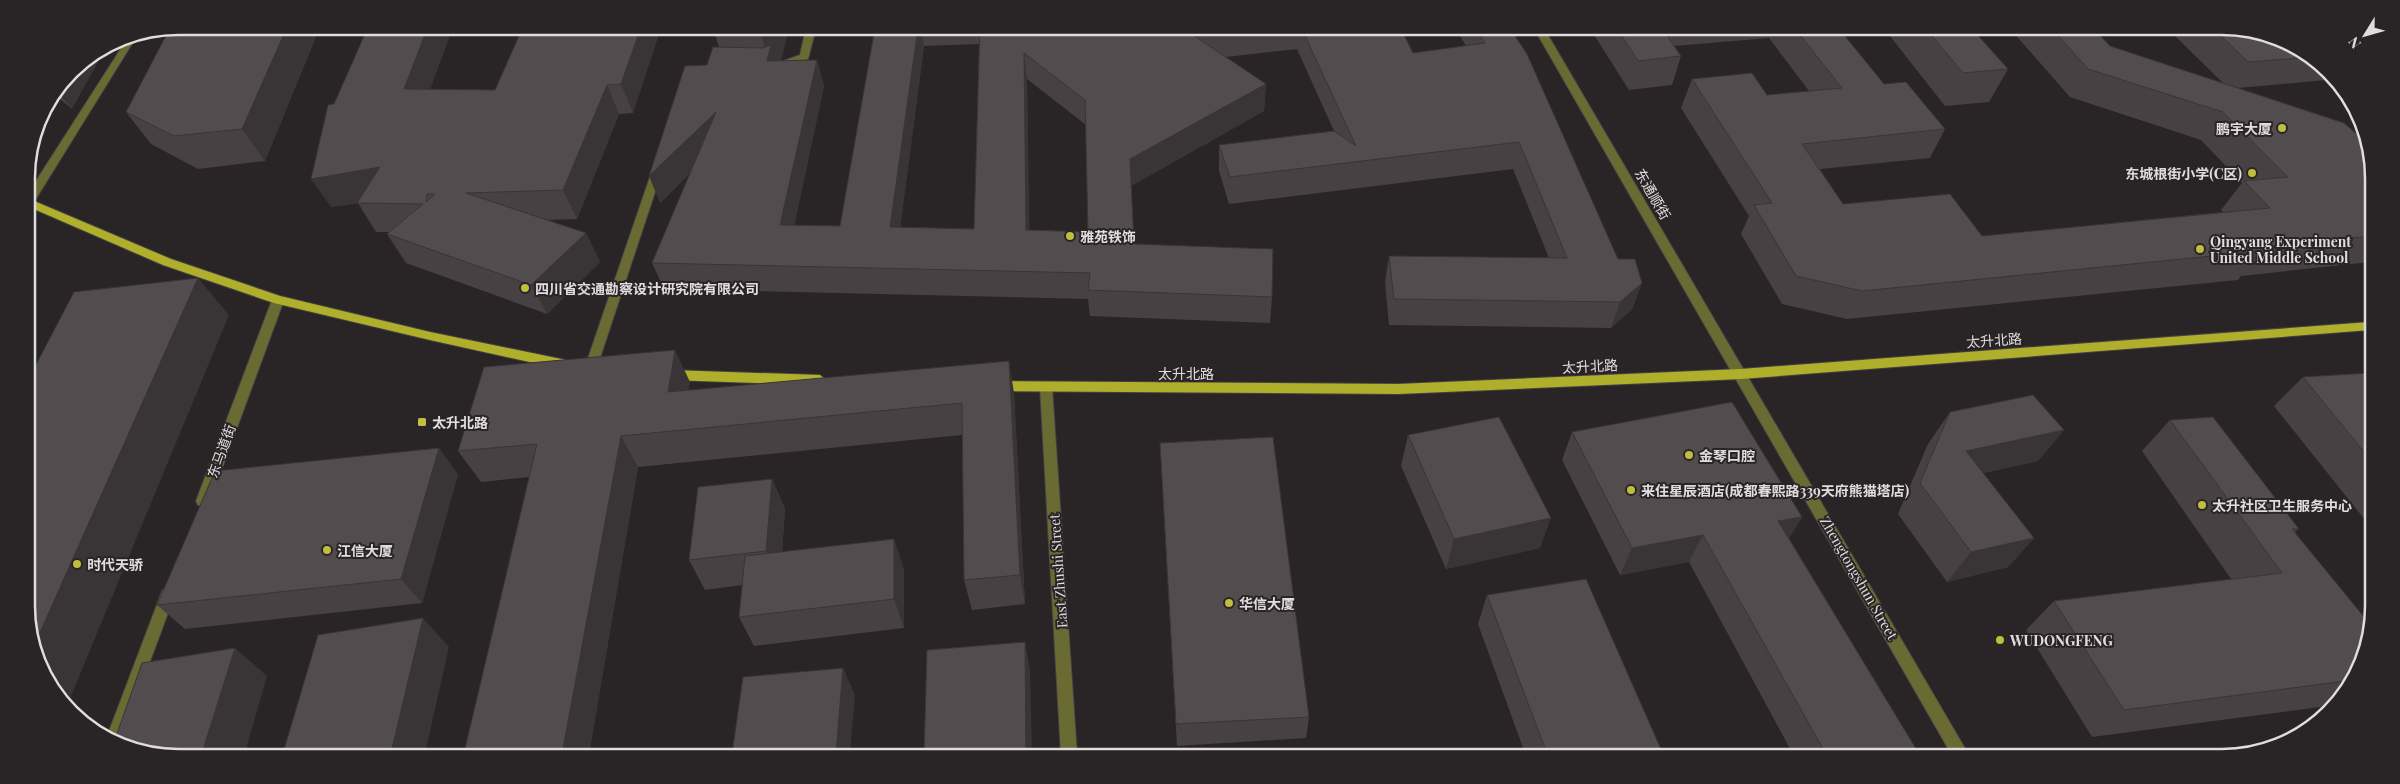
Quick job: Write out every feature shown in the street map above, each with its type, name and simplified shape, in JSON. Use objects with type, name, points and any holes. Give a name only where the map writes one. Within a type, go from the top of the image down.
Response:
[{"type":"main road","points":[[35,205],[168,262],[278,300],[430,336],[603,372]]},
{"type":"main road","name":"太升北路","points":[[987,385],[1398,389],[1741,374],[2365,326]]},
{"type":"main road","points":[[659,375],[828,380]]},
{"type":"street","points":[[770,69],[805,57],[810,35]]},
{"type":"street","name":"东通顺街","points":[[1543,35],[1741,374]]},
{"type":"street","points":[[35,191],[128,44]]},
{"type":"street","points":[[590,370],[660,164]]},
{"type":"street","name":"东马道街","points":[[199,512],[278,300]]},
{"type":"street","name":"Zhengtongshun Street","points":[[1741,374],[1957,749]]},
{"type":"street","name":"East Zhushi Street","points":[[1046,387],[1069,749]]},
{"type":"street","points":[[116,735],[171,585]]},
{"type":"building","points":[[166,35],[283,35],[242,129],[174,136],[126,112]]},
{"type":"building","points":[[364,35],[425,35],[404,89],[495,90],[519,35],[638,35],[621,84],[607,85],[563,190],[466,193],[586,233],[531,285],[387,234],[423,204],[357,203],[380,167],[311,179],[328,105],[334,104]],"holes":[[[427,194],[435,194],[426,202]]]},
{"type":"building","points":[[874,35],[917,35],[890,227],[974,229],[980,35],[1193,35],[1266,84],[1130,159],[1134,244],[1273,249],[1272,297],[1088,290],[1090,273],[652,263],[716,112],[649,176],[685,66],[707,65],[713,47],[763,48],[771,45],[767,61],[817,60],[780,225],[840,226]],"holes":[[[1024,53],[1085,100],[1088,232],[1026,230]]]},
{"type":"building","points":[[1305,35],[1404,35],[1413,53],[1485,43],[1480,35],[1514,35],[1527,54],[1618,259],[1635,259],[1642,283],[1620,302],[1394,299],[1389,256],[1567,258],[1519,142],[1230,177],[1219,145],[1334,131],[1356,146]]},
{"type":"building","points":[[1621,35],[1666,35],[1681,56],[1638,61]]},
{"type":"building","points":[[1800,35],[1844,35],[1884,84],[1906,82],[1945,129],[1802,144],[1843,204],[1950,194],[1982,236],[2270,208],[2244,181],[2288,177],[2223,112],[2088,69],[2058,35],[2100,35],[2110,46],[2344,123],[2358,135],[2362,150],[2365,168],[2365,237],[2259,248],[2262,251],[1862,291],[1796,276],[1754,205],[1772,203],[1692,79],[1752,73],[1767,95],[1842,88]]},
{"type":"building","points":[[1931,35],[1978,35],[2008,69],[1963,73]]},
{"type":"building","points":[[2220,35],[2241,36],[2259,40],[2277,46],[2299,58],[2248,62]]},
{"type":"building","points":[[198,278],[38,636],[35,616],[35,367],[74,292]]},
{"type":"building","points":[[675,350],[668,392],[1009,361],[1020,575],[964,580],[962,403],[621,436],[563,749],[465,749],[537,444],[458,451],[484,367]]},
{"type":"building","points":[[2365,373],[2365,453],[2303,377]]},
{"type":"building","points":[[2033,395],[2064,430],[1966,451],[2034,538],[1971,552],[1920,483],[1950,412]]},
{"type":"building","points":[[1732,402],[1802,517],[1778,521],[1916,749],[1823,749],[1703,535],[1632,548],[1572,432]]},
{"type":"building","points":[[1499,417],[1551,518],[1454,539],[1408,435]]},
{"type":"building","points":[[2213,417],[2299,529],[2292,529],[2364,617],[2360,643],[2344,681],[2124,710],[2054,601],[2282,573],[2170,420]]},
{"type":"building","name":"华信大厦","points":[[1273,437],[1309,717],[1176,724],[1160,443]]},
{"type":"building","name":"江信大厦","points":[[439,448],[401,579],[157,605],[215,471]]},
{"type":"building","points":[[772,479],[766,551],[689,560],[698,487]]},
{"type":"building","points":[[894,539],[894,599],[739,617],[745,556]]},
{"type":"building","points":[[1586,579],[1661,749],[1545,749],[1487,595]]},
{"type":"building","points":[[423,618],[392,749],[284,749],[318,635]]},
{"type":"building","points":[[1025,642],[1026,749],[924,749],[927,650]]},
{"type":"building","points":[[235,648],[203,749],[159,748],[117,735],[142,663]]},
{"type":"building","points":[[843,668],[836,749],[733,749],[743,677]]},
{"type":"place","name":"鹏宇大厦","points":[[2282,128]]},
{"type":"place","name":"东城根街小学(C区)","points":[[2252,173]]},
{"type":"place","name":"雅苑铁饰","points":[[1070,236]]},
{"type":"place","name":"Qingyang Experiment United Middle School","points":[[2200,249]]},
{"type":"place","name":"四川省交通勘察设计研究院有限公司","points":[[525,288]]},
{"type":"place","name":"太升北路","points":[[422,422]]},
{"type":"place","name":"金琴口腔","points":[[1689,455]]},
{"type":"place","name":"来住星辰酒店(成都春熙路339天府熊猫塔店)","points":[[1631,490]]},
{"type":"place","name":"太升社区卫生服务中心","points":[[2202,505]]},
{"type":"place","name":"江信大厦","points":[[327,550]]},
{"type":"place","name":"时代天骄","points":[[77,564]]},
{"type":"place","name":"华信大厦","points":[[1229,603]]},
{"type":"place","name":"WUDONGFENG","points":[[2000,640]]}]
